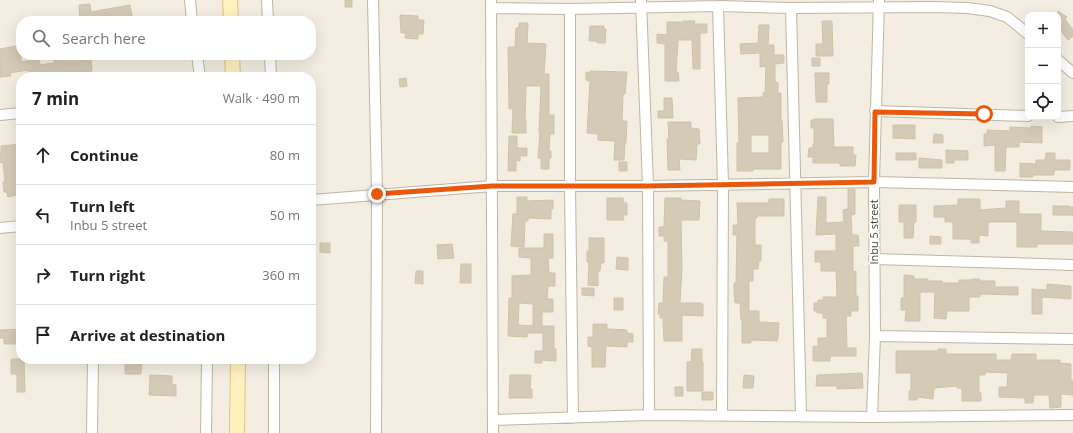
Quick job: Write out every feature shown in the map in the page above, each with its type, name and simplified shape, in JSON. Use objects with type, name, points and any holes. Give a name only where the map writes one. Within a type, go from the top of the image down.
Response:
[{"type":"street","points":[[190,0],[192,16]]},
{"type":"street","points":[[230,0],[231,16]]},
{"type":"street","points":[[267,0],[268,16]]},
{"type":"street","points":[[373,0],[377,194],[376,433]]},
{"type":"street","points":[[493,433],[491,4],[570,9],[641,4],[791,8],[878,4],[967,8],[990,11],[1007,17],[1025,32]]},
{"type":"street","points":[[641,4],[648,186],[649,415]]},
{"type":"street","name":"Inbu 5 street","points":[[872,417],[875,336],[874,182],[878,4]]},
{"type":"street","points":[[718,6],[723,185],[722,415]]},
{"type":"street","points":[[791,8],[801,416]]},
{"type":"street","points":[[570,9],[570,186],[573,418]]},
{"type":"street","points":[[198,60],[199,72]]},
{"type":"street","points":[[232,60],[233,72]]},
{"type":"street","points":[[270,60],[271,72]]},
{"type":"street","points":[[1061,63],[1073,74]]},
{"type":"street","points":[[875,112],[1025,116]]},
{"type":"street","points":[[0,115],[16,113]]},
{"type":"street","points":[[1061,117],[1073,116]]},
{"type":"street","points":[[316,200],[492,186],[648,186],[874,182],[1073,187]]},
{"type":"street","points":[[0,228],[16,226]]},
{"type":"street","points":[[874,259],[1073,265]]},
{"type":"street","points":[[875,336],[1073,339]]},
{"type":"street","points":[[92,433],[93,364]]},
{"type":"street","points":[[206,433],[207,364]]},
{"type":"street","points":[[237,433],[238,364]]},
{"type":"street","points":[[274,364],[274,433]]},
{"type":"street","points":[[493,420],[649,415],[872,417],[1073,415]]},
{"type":"building","points":[[345,0],[352,0],[352,7],[345,7]]},
{"type":"building","points":[[90,4],[91,12],[130,5],[132,16],[80,16],[79,5]]},
{"type":"building","points":[[1061,13],[1067,17],[1065,19],[1073,30],[1073,36],[1068,40],[1061,31]]},
{"type":"building","points":[[400,15],[418,16],[418,20],[424,20],[423,34],[418,34],[418,39],[405,38],[406,33],[401,33]]},
{"type":"building","points":[[695,21],[694,24],[707,24],[707,33],[700,33],[700,69],[693,69],[692,40],[678,40],[676,72],[678,72],[679,81],[665,81],[665,44],[657,43],[657,34],[667,35],[667,22]]},
{"type":"building","points":[[822,21],[832,21],[833,56],[816,56],[816,44],[823,44]]},
{"type":"building","points":[[519,23],[528,23],[527,43],[546,44],[544,74],[549,74],[549,115],[554,115],[554,134],[550,134],[549,151],[551,151],[551,158],[549,158],[549,169],[541,169],[541,158],[538,158],[541,86],[526,86],[526,133],[512,133],[513,109],[509,109],[508,47],[515,47],[516,28],[519,28]]},
{"type":"building","points":[[759,25],[769,25],[768,45],[774,45],[774,55],[784,55],[784,63],[775,64],[775,82],[778,83],[778,93],[781,93],[783,142],[781,142],[781,169],[753,169],[753,171],[737,171],[737,143],[739,143],[738,98],[763,97],[763,93],[765,93],[766,66],[760,67],[760,53],[741,54],[740,44],[758,43]],"holes":[[[751,135],[769,135],[769,153],[751,153]]]},
{"type":"building","points":[[590,26],[604,26],[604,29],[606,29],[605,43],[589,41]]},
{"type":"building","points":[[16,46],[16,60],[21,60],[21,62],[39,60],[40,65],[54,63],[54,60],[91,60],[92,71],[28,72],[28,70],[10,73],[11,76],[0,77],[0,49]]},
{"type":"building","points":[[812,58],[820,58],[820,66],[812,66]]},
{"type":"building","points":[[590,71],[627,72],[625,94],[623,94],[622,121],[627,121],[624,160],[614,160],[615,141],[598,140],[598,134],[587,133],[590,81],[586,80],[586,72],[590,73]]},
{"type":"building","points":[[815,73],[829,73],[829,84],[827,84],[827,102],[816,102]]},
{"type":"building","points":[[406,78],[407,86],[400,87],[399,79]]},
{"type":"building","points":[[664,98],[672,98],[673,118],[658,118],[658,111],[664,111]]},
{"type":"building","points":[[833,119],[834,147],[853,147],[853,155],[856,155],[855,166],[840,166],[840,163],[813,163],[813,157],[808,157],[809,148],[813,148],[814,144],[814,128],[811,128],[811,120]]},
{"type":"building","points":[[668,122],[691,122],[691,128],[699,129],[700,144],[697,144],[696,160],[679,159],[680,170],[668,170]]},
{"type":"building","points":[[893,125],[915,125],[915,139],[893,138]]},
{"type":"building","points":[[1031,126],[1042,127],[1042,143],[1019,142],[1019,147],[1006,147],[1005,171],[995,171],[995,145],[984,146],[984,134],[987,134],[987,130],[1010,131],[1010,127],[1031,128]]},
{"type":"building","points":[[934,134],[943,135],[943,143],[933,143]]},
{"type":"building","points":[[509,136],[517,136],[517,148],[527,148],[527,156],[520,156],[520,161],[516,160],[516,171],[508,171]]},
{"type":"building","points":[[16,144],[16,195],[8,197],[7,192],[4,192],[3,182],[5,182],[3,162],[0,163],[1,146]]},
{"type":"building","points":[[946,150],[968,151],[968,160],[954,160],[954,163],[946,163]]},
{"type":"building","points":[[896,153],[916,153],[916,160],[896,160]]},
{"type":"building","points":[[1046,153],[1055,153],[1055,160],[1070,160],[1070,170],[1054,170],[1054,175],[1033,175],[1033,177],[1020,177],[1020,163],[1036,164],[1036,160],[1045,160]]},
{"type":"building","points":[[919,158],[942,160],[942,168],[919,168]]},
{"type":"building","points":[[619,162],[627,162],[627,171],[619,171]]},
{"type":"building","points":[[848,189],[855,189],[855,214],[851,215],[852,235],[858,235],[859,246],[853,246],[853,272],[856,271],[856,296],[858,296],[858,311],[851,311],[851,316],[846,316],[847,348],[856,348],[856,356],[830,356],[830,361],[813,361],[813,346],[818,347],[818,338],[827,338],[827,318],[823,318],[823,313],[817,313],[817,311],[814,311],[814,303],[818,303],[818,300],[823,300],[823,297],[837,297],[836,271],[821,271],[821,262],[815,262],[815,251],[836,251],[836,234],[816,235],[818,197],[826,197],[826,223],[844,222],[843,210],[848,209]]},
{"type":"building","points":[[517,197],[527,197],[527,201],[553,200],[551,219],[528,218],[528,221],[525,221],[524,247],[511,246],[513,214],[517,214]]},
{"type":"building","points":[[607,198],[623,198],[624,203],[627,203],[627,215],[623,215],[624,220],[607,220]]},
{"type":"building","points":[[665,198],[681,198],[681,200],[700,201],[699,220],[681,220],[682,269],[680,303],[703,304],[703,316],[682,315],[682,341],[664,341],[663,318],[660,318],[660,314],[658,314],[659,303],[663,303],[664,277],[668,277],[668,241],[664,241],[664,236],[659,236],[659,227],[664,227]]},
{"type":"building","points":[[769,199],[784,199],[784,216],[757,216],[757,218],[755,218],[755,245],[761,245],[761,261],[759,261],[758,269],[753,269],[753,281],[749,281],[749,311],[759,311],[759,322],[779,323],[778,337],[777,341],[751,340],[751,343],[742,343],[740,303],[735,303],[734,292],[734,283],[736,283],[737,235],[733,235],[733,225],[738,225],[737,203],[769,203]]},
{"type":"building","points":[[958,199],[980,199],[980,210],[1006,208],[1006,201],[1019,201],[1019,214],[1041,214],[1041,231],[1073,232],[1073,244],[1037,244],[1037,247],[1017,247],[1017,222],[988,222],[988,236],[979,235],[979,243],[971,243],[971,239],[953,239],[953,222],[945,222],[945,217],[934,217],[934,206],[958,205]]},
{"type":"building","points":[[899,205],[916,205],[916,222],[914,222],[913,238],[904,238],[904,222],[899,222]]},
{"type":"building","points":[[1053,206],[1073,207],[1073,215],[1053,215]]},
{"type":"building","points":[[544,234],[553,234],[553,258],[548,258],[549,273],[555,273],[555,286],[548,286],[547,299],[553,299],[553,312],[542,312],[542,326],[554,326],[554,349],[556,349],[556,361],[542,360],[542,363],[535,363],[535,351],[543,351],[543,333],[527,333],[527,337],[508,336],[509,298],[512,298],[512,276],[531,275],[531,258],[519,257],[519,248],[544,248]],"holes":[[[519,303],[533,304],[533,326],[518,325]]]},
{"type":"building","points":[[930,236],[941,237],[941,244],[930,244]]},
{"type":"building","points":[[589,238],[604,238],[604,263],[601,263],[600,271],[598,271],[598,286],[588,285],[589,262],[587,262],[587,251],[589,251]]},
{"type":"building","points":[[320,243],[330,243],[330,253],[320,252]]},
{"type":"building","points":[[452,244],[454,258],[438,259],[437,245]]},
{"type":"building","points":[[617,257],[628,258],[628,270],[616,269]]},
{"type":"building","points":[[461,264],[471,264],[471,283],[460,283]]},
{"type":"building","points":[[416,271],[423,271],[423,284],[415,283]]},
{"type":"building","points":[[904,275],[914,276],[914,279],[942,281],[942,283],[959,283],[959,280],[972,279],[980,279],[980,281],[995,281],[995,287],[1018,287],[1018,295],[980,294],[980,297],[969,297],[969,311],[947,311],[946,319],[934,318],[935,292],[920,292],[920,321],[905,321],[906,310],[901,310],[901,298],[904,298]]},
{"type":"building","points":[[1047,284],[1071,286],[1071,299],[1042,297],[1042,314],[1032,314],[1032,289],[1047,290]]},
{"type":"building","points":[[582,288],[594,288],[594,296],[582,295]]},
{"type":"building","points":[[614,298],[623,298],[623,310],[614,310]]},
{"type":"building","points":[[593,324],[607,324],[607,329],[627,330],[627,333],[633,334],[633,342],[627,342],[627,347],[606,346],[605,367],[592,367],[592,347],[588,346],[588,337],[593,337]]},
{"type":"building","points":[[16,329],[16,344],[4,344],[4,338],[0,338],[0,330]]},
{"type":"building","points":[[692,349],[702,349],[703,391],[687,391],[687,362],[691,362]]},
{"type":"building","points":[[938,349],[946,349],[946,354],[996,354],[996,360],[1011,360],[1012,354],[1036,354],[1036,360],[1060,360],[1060,363],[1071,364],[1073,395],[1061,394],[1061,407],[1050,408],[1049,395],[1034,395],[1033,403],[1025,403],[1025,398],[999,397],[999,387],[1007,387],[1008,373],[985,372],[985,375],[979,375],[979,393],[981,393],[981,401],[962,401],[962,388],[957,388],[957,386],[934,388],[933,399],[917,397],[917,400],[909,400],[909,391],[911,391],[911,373],[896,373],[896,351],[938,351]]},
{"type":"building","points":[[11,359],[16,359],[16,364],[24,364],[25,392],[17,392],[17,374],[11,374]]},
{"type":"building","points":[[125,364],[142,364],[141,374],[125,374]]},
{"type":"building","points":[[862,373],[863,388],[837,389],[837,386],[816,386],[817,375]]},
{"type":"building","points":[[150,375],[172,376],[172,384],[176,385],[176,396],[149,395]]},
{"type":"building","points":[[510,375],[531,375],[530,389],[532,389],[532,398],[509,398]]},
{"type":"building","points":[[744,375],[754,376],[753,388],[743,388]]},
{"type":"building","points":[[675,387],[683,387],[683,396],[675,396]]},
{"type":"building","points":[[702,392],[713,392],[713,400],[702,400]]},
{"type":"route","points":[[377,194],[492,186],[648,186],[874,182],[875,112],[984,114]]}]
